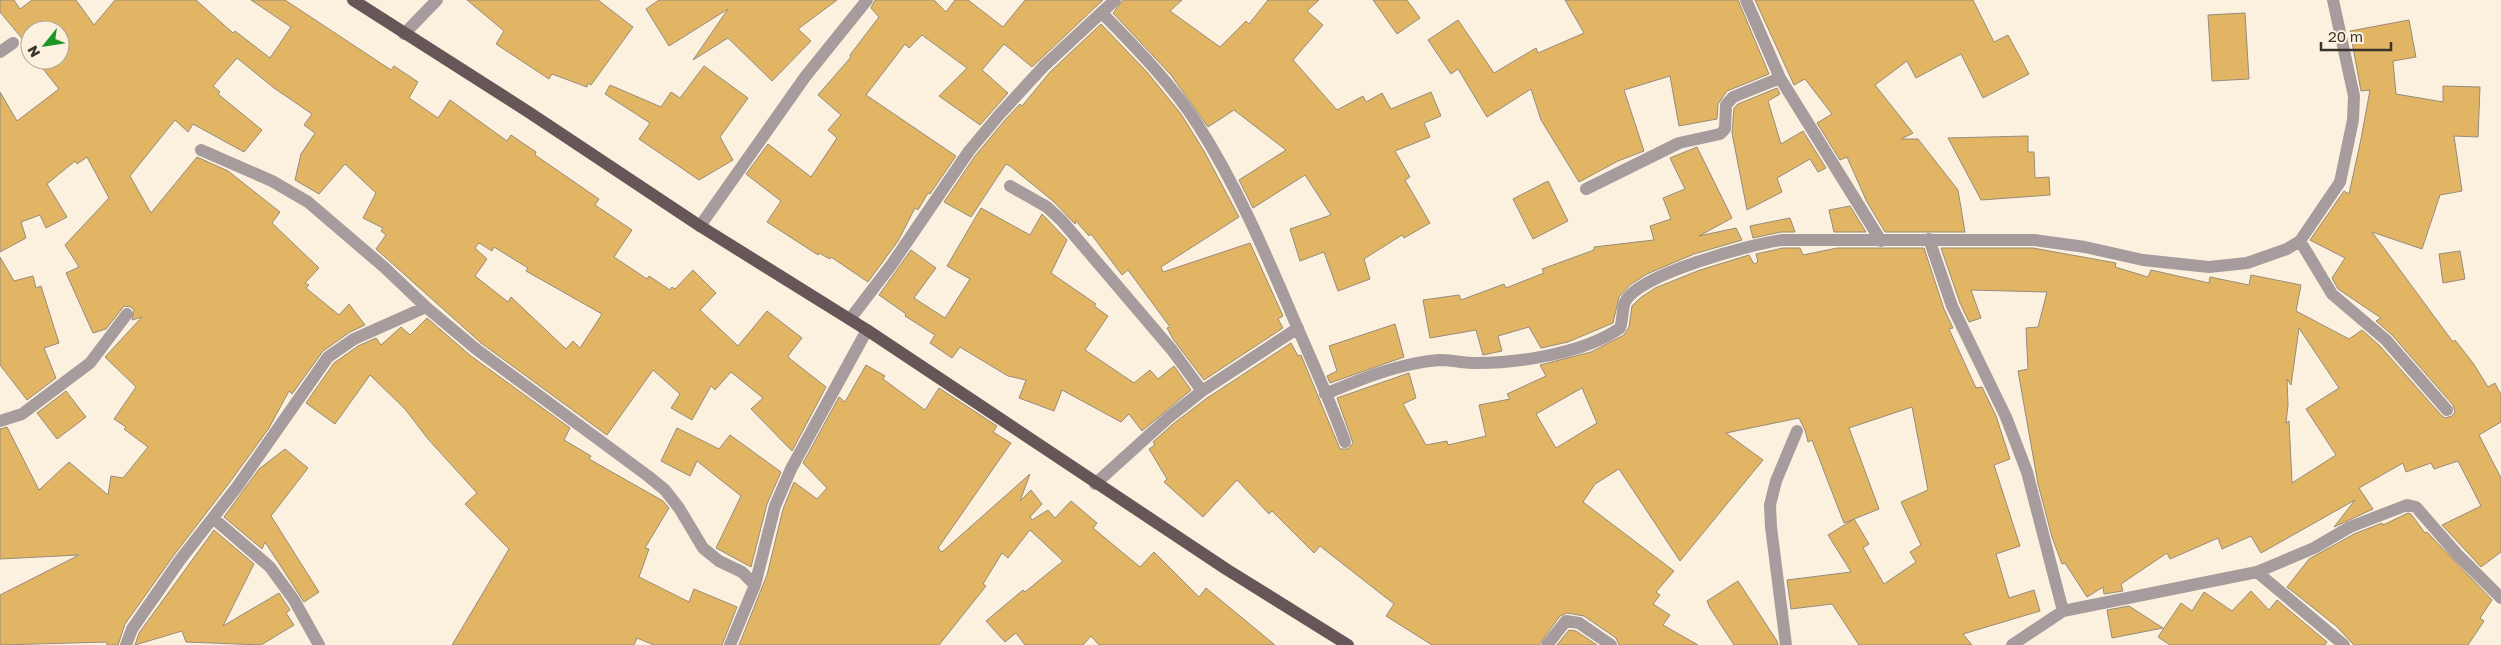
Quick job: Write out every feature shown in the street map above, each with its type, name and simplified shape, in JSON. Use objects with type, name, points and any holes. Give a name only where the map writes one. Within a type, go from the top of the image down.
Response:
[{"type":"main road","points":[[353,0],[530,113],[700,226],[867,330],[1095,484],[1348,645]]},
{"type":"street","points":[[404,34],[437,0]]},
{"type":"street","points":[[700,226],[805,77],[867,0]]},
{"type":"street","points":[[850,319],[892,264],[969,151],[1044,66],[1102,13],[1113,0]]},
{"type":"street","points":[[1746,0],[1780,78],[1881,241]]},
{"type":"street","points":[[1325,394],[1353,382],[1439,360],[1475,363],[1509,362],[1538,358],[1596,341],[1620,328],[1625,302],[1644,286],[1692,264],[1758,243],[1782,240],[2034,240],[2085,247],[2143,260],[2209,267],[2247,263],[2287,249],[2300,241],[2340,182],[2353,120],[2354,96],[2333,0]]},
{"type":"street","points":[[1102,13],[1151,64],[1197,124],[1242,201],[1298,328],[1345,442]]},
{"type":"street","points":[[0,52],[13,43]]},
{"type":"street","points":[[1586,189],[1679,143],[1720,134],[1725,129],[1726,105],[1733,97],[1780,78]]},
{"type":"street","points":[[201,150],[272,181],[308,202],[384,267],[426,307],[484,355],[665,490],[679,508],[703,548],[719,560],[742,572],[755,585]]},
{"type":"street","points":[[1010,186],[1047,207],[1062,220],[1172,350],[1202,391]]},
{"type":"street","points":[[1929,240],[1952,306],[2006,417],[2027,472],[2063,611]]},
{"type":"street","points":[[2300,241],[2332,294],[2386,340],[2447,410]]},
{"type":"street","points":[[126,645],[132,629],[328,358],[354,339],[426,307]]},
{"type":"street","points":[[0,421],[22,414],[90,363],[127,314]]},
{"type":"street","points":[[1095,484],[1168,418],[1202,391],[1298,328]]},
{"type":"street","points":[[730,645],[755,585],[775,506],[791,469],[867,330]]},
{"type":"street","points":[[1786,645],[1770,527],[1770,505],[1776,481],[1797,430]]},
{"type":"street","points":[[2012,645],[2063,611],[2257,572],[2314,548],[2350,527],[2407,505],[2416,508],[2457,554],[2501,598]]},
{"type":"street","points":[[213,518],[270,567],[294,600],[319,645]]},
{"type":"street","points":[[2257,572],[2344,645]]},
{"type":"street","points":[[1547,645],[1566,621],[1579,623],[1611,645]]},
{"type":"building","points":[[0,0],[14,0],[20,9],[32,0],[76,0],[94,25],[115,0],[196,0],[233,33],[235,31],[270,58],[291,27],[251,0],[285,0],[391,70],[394,66],[418,82],[409,98],[438,118],[450,100],[507,141],[511,135],[536,152],[535,155],[599,199],[595,205],[632,230],[614,257],[647,279],[649,276],[670,290],[672,287],[675,289],[693,270],[716,293],[700,310],[738,346],[767,311],[802,338],[788,356],[789,358],[826,387],[792,451],[751,409],[763,398],[731,372],[715,390],[711,386],[692,420],[671,408],[680,394],[653,370],[607,435],[481,343],[376,249],[386,235],[381,231],[383,228],[363,218],[376,193],[345,164],[319,194],[295,180],[301,154],[315,133],[304,125],[312,114],[274,88],[237,58],[213,86],[220,92],[218,94],[262,130],[244,152],[193,124],[188,132],[175,120],[130,176],[151,213],[197,157],[228,171],[280,212],[272,223],[319,268],[305,283],[309,285],[306,288],[339,315],[349,304],[365,325],[350,332],[323,351],[292,394],[289,391],[269,428],[125,624],[118,645],[107,645],[107,642],[0,645],[0,595],[79,555],[0,559],[0,429],[7,427],[39,490],[69,462],[108,495],[111,476],[123,478],[148,447],[114,419],[136,387],[105,357],[142,317],[132,320],[134,310],[131,307],[124,306],[106,329],[93,333],[66,273],[79,267],[65,245],[109,198],[87,157],[77,164],[75,161],[47,184],[67,217],[46,228],[40,215],[21,222],[26,238],[0,252],[0,92],[17,121],[59,89],[44,70],[70,70],[70,20],[20,20],[20,36],[0,12]],"holes":[[[479,243],[492,251],[494,247],[528,268],[526,271],[602,314],[580,348],[573,341],[566,349],[511,297],[508,302],[475,276],[487,259],[475,248]]]},
{"type":"building","points":[[467,0],[598,0],[633,27],[591,85],[588,83],[587,87],[552,74],[549,79],[496,44],[504,31]]},
{"type":"building","points":[[659,0],[837,0],[798,29],[811,41],[772,81],[728,38],[693,60],[728,9],[669,46],[646,9]]},
{"type":"building","points":[[875,0],[934,0],[946,12],[955,0],[968,0],[1003,27],[1025,0],[1103,0],[1032,67],[1004,44],[982,70],[1008,93],[980,125],[939,96],[967,68],[922,35],[909,48],[905,44],[866,95],[956,156],[930,194],[928,193],[918,210],[915,208],[898,241],[868,282],[831,257],[830,259],[819,253],[818,255],[767,222],[781,201],[746,174],[768,144],[811,177],[837,138],[828,130],[841,115],[818,95],[851,57],[850,55],[879,17],[871,8]]},
{"type":"building","points":[[1123,0],[1182,0],[1170,11],[1220,47],[1246,21],[1249,24],[1268,0],[1319,0],[1307,11],[1323,25],[1293,60],[1337,110],[1363,96],[1366,102],[1382,93],[1391,109],[1431,92],[1441,116],[1424,123],[1430,137],[1395,151],[1410,177],[1405,180],[1430,223],[1404,238],[1402,235],[1364,259],[1370,279],[1338,291],[1324,252],[1300,261],[1290,229],[1331,215],[1305,175],[1253,208],[1239,180],[1286,150],[1234,110],[1208,127],[1171,75],[1113,13]]},
{"type":"building","points":[[1373,0],[1407,0],[1420,18],[1397,34]]},
{"type":"building","points":[[1565,0],[1738,0],[1769,74],[1727,91],[1718,104],[1717,119],[1679,126],[1670,76],[1624,90],[1644,151],[1618,161],[1579,182],[1541,120],[1531,89],[1487,117],[1458,69],[1451,74],[1428,40],[1458,20],[1494,73],[1536,48],[1538,53],[1584,33]]},
{"type":"building","points":[[1755,0],[1973,0],[1994,42],[2008,35],[2029,74],[1983,98],[1961,54],[1916,78],[1907,61],[1875,85],[1913,133],[1901,139],[1918,139],[1958,190],[1965,232],[1885,232],[1867,202],[1847,157],[1840,160],[1817,123],[1832,114],[1805,79],[1794,85]]},
{"type":"building","points":[[2245,13],[2249,79],[2212,81],[2208,15]]},
{"type":"building","points":[[2409,20],[2416,57],[2393,61],[2396,94],[2443,102],[2443,86],[2480,87],[2478,137],[2454,136],[2462,191],[2440,195],[2422,249],[2372,232],[2453,342],[2455,340],[2473,363],[2488,387],[2495,383],[2501,395],[2501,422],[2479,435],[2501,478],[2501,552],[2481,567],[2442,525],[2481,506],[2458,461],[2434,469],[2431,463],[2406,472],[2403,463],[2359,488],[2373,509],[2334,527],[2355,500],[2261,553],[2251,536],[2222,549],[2218,538],[2170,559],[2167,553],[2121,584],[2123,591],[2104,594],[2103,587],[2087,597],[2065,563],[2062,564],[2052,537],[2038,484],[2018,371],[2028,369],[2026,328],[2038,327],[2047,292],[1971,290],[1981,318],[1969,322],[1960,303],[1941,248],[2033,248],[2116,263],[2115,267],[2148,277],[2151,270],[2209,283],[2210,277],[2249,285],[2251,275],[2301,285],[2296,311],[2349,339],[2362,330],[2380,346],[2441,415],[2445,418],[2452,416],[2455,412],[2453,405],[2392,335],[2376,321],[2381,318],[2338,289],[2332,278],[2345,258],[2310,240],[2344,191],[2349,194],[2361,139],[2370,90],[2361,91],[2350,31]],"holes":[[[2299,328],[2339,388],[2306,409],[2336,455],[2292,483],[2289,421],[2286,423],[2288,405],[2287,379],[2291,385]]]},
{"type":"building","points":[[1101,24],[1147,72],[1181,114],[1204,151],[1239,217],[1161,267],[1163,272],[1250,243],[1283,316],[1278,319],[1283,328],[1204,380],[1173,339],[1167,328],[1170,327],[1128,270],[1122,275],[1091,234],[1089,236],[1076,221],[1075,224],[1053,201],[1010,166],[1006,164],[971,217],[944,202],[975,156],[1005,120],[1020,104],[1022,106],[1050,72]]},
{"type":"building","points":[[704,66],[748,98],[720,137],[733,160],[699,180],[639,139],[650,123],[605,94],[610,85],[661,107],[671,92],[680,98]]},
{"type":"building","points":[[1777,88],[1780,94],[1768,101],[1781,144],[1803,131],[1826,168],[1818,172],[1810,159],[1777,178],[1782,192],[1747,210],[1732,133],[1734,108],[1738,104]]},
{"type":"building","points":[[2028,136],[2028,152],[2034,152],[2035,178],[2049,177],[2050,195],[1981,200],[1948,138]]},
{"type":"building","points":[[1697,147],[1732,218],[1699,236],[1736,228],[1742,240],[1694,254],[1647,274],[1630,285],[1619,297],[1613,323],[1568,342],[1541,348],[1529,327],[1498,336],[1502,351],[1483,355],[1476,330],[1430,338],[1423,300],[1459,295],[1461,300],[1504,284],[1506,288],[1544,273],[1542,269],[1594,250],[1594,247],[1654,240],[1650,226],[1671,219],[1663,198],[1685,189],[1670,158]]},
{"type":"building","points":[[1548,181],[1568,221],[1533,239],[1513,199]]},
{"type":"building","points":[[1850,206],[1866,232],[1834,232],[1829,210]]},
{"type":"building","points":[[981,208],[1030,235],[1042,214],[1067,240],[1051,273],[1096,304],[1094,306],[1108,316],[1085,350],[1134,383],[1150,370],[1158,379],[1174,366],[1191,390],[1142,431],[1129,414],[1121,422],[1062,390],[1054,411],[1019,398],[1026,380],[1008,376],[960,347],[952,358],[930,343],[935,335],[905,316],[906,314],[879,295],[911,250],[936,268],[914,298],[945,318],[970,279],[947,266]]},
{"type":"building","points":[[1790,218],[1795,232],[1781,232],[1753,238],[1750,226]]},
{"type":"building","points":[[1783,248],[1800,248],[1803,255],[1837,248],[1924,248],[1944,309],[1953,328],[1949,329],[1976,388],[1982,387],[1996,416],[2010,459],[1994,465],[2020,546],[1996,554],[2009,598],[2034,590],[2040,611],[1963,634],[1972,645],[1859,645],[1832,604],[1791,609],[1787,580],[1851,572],[1828,535],[1854,519],[1844,523],[1812,440],[1808,442],[1799,418],[1726,433],[1763,460],[1680,561],[1619,469],[1595,484],[1583,502],[1674,571],[1656,592],[1660,595],[1653,604],[1670,615],[1663,625],[1698,645],[1619,645],[1616,638],[1584,616],[1567,613],[1560,616],[1539,645],[1432,645],[1386,616],[1394,604],[1320,546],[1314,553],[1272,511],[1269,514],[1237,480],[1203,517],[1164,482],[1167,479],[1149,449],[1155,445],[1153,442],[1173,424],[1207,398],[1291,343],[1298,356],[1301,355],[1340,449],[1348,449],[1353,443],[1337,398],[1409,373],[1416,398],[1403,404],[1426,445],[1447,441],[1448,445],[1486,436],[1479,405],[1510,399],[1507,394],[1546,376],[1540,365],[1591,352],[1624,335],[1629,327],[1632,306],[1655,288],[1700,270],[1749,255],[1754,264],[1758,262],[1756,254]],"holes":[[[1582,388],[1597,423],[1556,448],[1536,414]],[[1912,407],[1928,490],[1901,502],[1921,545],[1910,552],[1916,562],[1884,584],[1863,548],[1869,544],[1854,519],[1879,509],[1849,428]]]},
{"type":"building","points":[[2460,251],[2465,279],[2443,283],[2439,254]]},
{"type":"building","points":[[0,257],[14,281],[33,276],[36,288],[41,286],[59,343],[44,348],[56,378],[27,400],[0,365]]},
{"type":"building","points":[[427,318],[471,356],[570,428],[564,440],[591,456],[589,459],[663,501],[669,508],[645,548],[649,549],[639,577],[689,602],[694,589],[737,607],[722,645],[654,645],[637,638],[634,645],[452,645],[509,549],[465,504],[477,493],[428,439],[405,409],[370,375],[335,424],[306,403],[334,363],[358,346],[376,338],[381,345],[401,327],[410,335]]},
{"type":"building","points":[[1395,324],[1404,357],[1330,383],[1327,376],[1337,371],[1329,346]]},
{"type":"building","points":[[866,365],[885,376],[883,379],[925,410],[939,388],[997,426],[993,432],[1011,443],[938,548],[942,552],[1030,474],[1020,501],[1031,490],[1042,504],[1030,517],[1032,520],[1048,510],[1055,518],[1071,501],[1097,523],[1093,528],[1140,567],[1154,552],[1199,597],[1206,588],[1275,645],[1099,645],[1091,636],[1083,645],[1025,645],[1016,633],[1005,642],[986,621],[1023,590],[1025,592],[1063,561],[1030,530],[1008,558],[1002,553],[983,584],[986,586],[939,645],[739,645],[767,575],[783,509],[794,482],[817,499],[827,488],[803,463],[839,397],[845,402]]},
{"type":"building","points":[[66,391],[86,417],[57,439],[37,413]]},
{"type":"building","points":[[677,428],[719,449],[730,435],[781,472],[767,504],[751,567],[716,548],[741,496],[697,461],[690,476],[661,461]]},
{"type":"building","points":[[285,449],[308,468],[271,516],[319,592],[304,602],[265,542],[262,549],[224,517],[259,469]]},
{"type":"building","points":[[2408,513],[2411,514],[2425,533],[2427,532],[2492,600],[2480,618],[2484,621],[2468,645],[2354,645],[2336,626],[2287,587],[2309,559],[2354,534],[2382,523],[2383,525]]},
{"type":"building","points":[[214,530],[254,564],[223,626],[279,593],[290,610],[286,613],[294,625],[261,645],[186,642],[182,631],[135,645],[139,633]]},
{"type":"building","points":[[1738,581],[1778,645],[1734,645],[1710,608],[1707,601]]},
{"type":"building","points":[[2251,591],[2269,610],[2277,600],[2327,642],[2325,645],[2170,645],[2158,637],[2181,603],[2192,611],[2204,592],[2232,611]]},
{"type":"building","points":[[2129,606],[2163,628],[2112,638],[2107,610]]},
{"type":"building","points":[[1569,630],[1576,631],[1597,645],[1557,645]]}]
